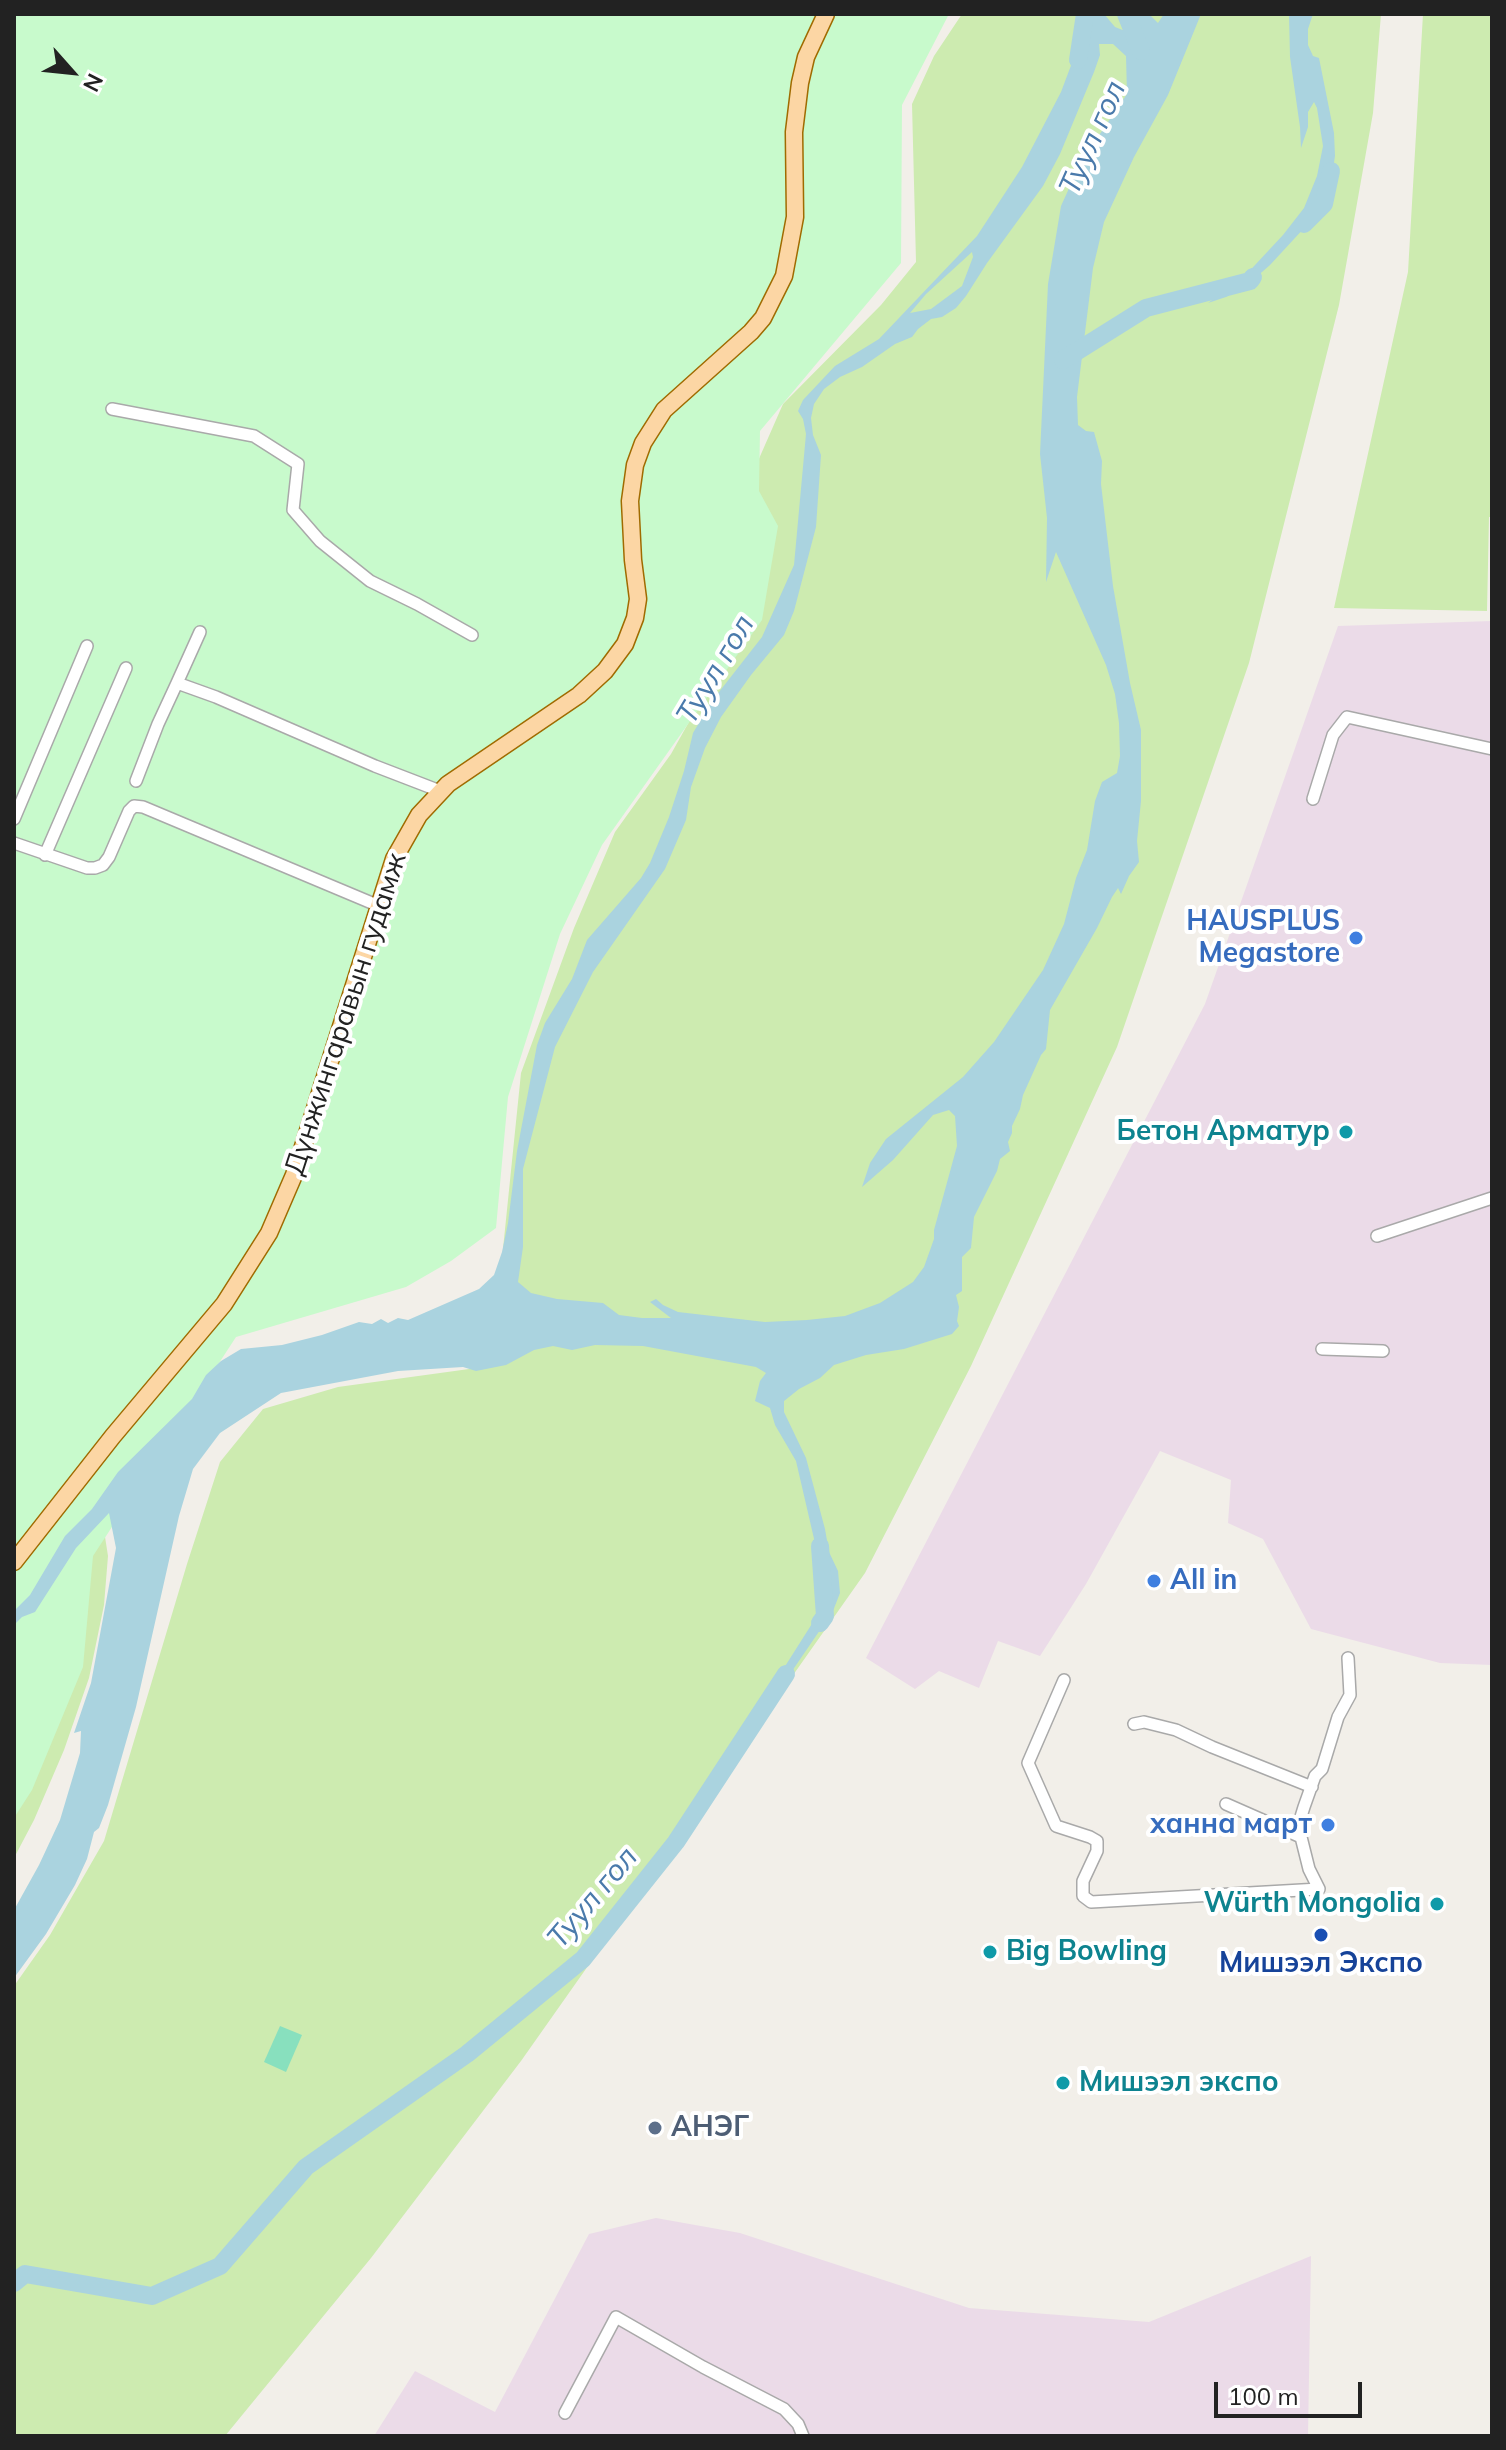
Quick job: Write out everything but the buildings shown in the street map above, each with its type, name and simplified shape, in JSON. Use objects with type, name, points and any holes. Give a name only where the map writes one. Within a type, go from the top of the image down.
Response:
[{"type":"main road","name":"Дүнжингаравын гудамж","points":[[14,1562],[113,1436],[224,1304],[269,1233],[294,1175],[394,859],[419,815],[440,791],[579,695],[605,671],[625,644],[638,599],[630,501],[635,465],[643,443],[664,410],[751,332],[763,318],[784,276],[795,217],[794,132],[800,83],[810,46],[826,14]]},
{"type":"street","points":[[112,409],[254,436],[298,464],[293,510],[320,541],[370,581],[472,635]]},
{"type":"street","points":[[136,781],[200,632]]},
{"type":"street","points":[[14,819],[87,646]]},
{"type":"street","points":[[45,855],[126,668]]},
{"type":"street","points":[[177,683],[440,791]]},
{"type":"street","points":[[1313,799],[1333,735],[1347,717],[1492,749]]},
{"type":"street","points":[[14,843],[87,868],[103,865],[129,811],[134,806],[143,807],[379,906]]},
{"type":"street","points":[[1377,1236],[1492,1198]]},
{"type":"street","points":[[1322,1349],[1383,1351]]},
{"type":"street","points":[[1064,1680],[1028,1763],[1056,1826],[1097,1841],[1097,1851],[1083,1881],[1083,1896],[1091,1902],[1319,1889],[1309,1869],[1300,1820],[1315,1776],[1322,1769],[1338,1717],[1350,1695],[1348,1658]]},
{"type":"street","points":[[1134,1724],[1144,1722],[1176,1730],[1312,1787]]},
{"type":"street","points":[[1226,1804],[1301,1837]]},
{"type":"street","points":[[565,2413],[616,2317],[784,2409],[798,2424],[803,2436]]},
{"type":"shaded area","points":[[1492,621],[1492,1665],[1440,1663],[1311,1629],[1263,1539],[1228,1523],[1231,1480],[1160,1451],[1086,1584],[1040,1656],[998,1641],[979,1688],[939,1671],[915,1689],[866,1658],[1205,1004],[1338,626]]},
{"type":"shaded area","points":[[656,2218],[740,2233],[969,2308],[1149,2322],[1311,2256],[1308,2436],[374,2436],[415,2371],[495,2412],[589,2234]]},
{"type":"green space","points":[[14,14],[949,14],[902,105],[901,263],[760,431],[759,491],[778,526],[762,620],[602,845],[560,934],[508,1097],[496,1228],[451,1261],[406,1287],[236,1337],[93,1556],[83,1667],[32,1790],[14,1818]]},
{"type":"green space","points":[[962,14],[1381,14],[1373,113],[1339,305],[1249,663],[1117,1047],[971,1366],[865,1573],[521,2061],[371,2258],[225,2436],[14,2436],[14,1986],[50,1935],[104,1841],[220,1462],[263,1409],[338,1387],[491,1366],[521,1073],[574,928],[615,832],[671,754],[728,652],[736,511],[783,404],[881,305],[916,262],[912,104],[934,56]]},
{"type":"green space","points":[[1423,14],[1492,14],[1492,517],[1489,517],[1487,611],[1334,608],[1408,272]]},
{"type":"green space","points":[[103,1524],[108,1556],[104,1605],[89,1678],[64,1750],[14,1858],[14,1636]]},
{"type":"green space","points":[[280,2026],[302,2035],[286,2072],[264,2062]]},
{"type":"water","points":[[1085,14],[1104,14],[1115,27],[1125,31],[1136,28],[1134,14],[1149,14],[1158,23],[1164,14],[1201,14],[1168,95],[1134,157],[1104,222],[1093,268],[1077,397],[1078,425],[1094,432],[1102,461],[1101,484],[1113,586],[1141,730],[1139,862],[1121,894],[1118,888],[1112,897],[1050,1010],[1046,1049],[1023,1095],[1012,1126],[1008,1142],[1010,1151],[1000,1159],[974,1217],[971,1248],[962,1257],[962,1291],[956,1295],[959,1326],[952,1334],[904,1349],[866,1355],[834,1365],[784,1401],[784,1412],[806,1458],[829,1552],[838,1571],[840,1593],[833,1611],[775,1696],[770,1690],[829,1592],[796,1461],[775,1425],[770,1408],[755,1401],[760,1381],[766,1373],[756,1367],[643,1346],[595,1345],[572,1350],[553,1346],[534,1350],[506,1365],[476,1371],[463,1367],[398,1371],[281,1393],[220,1433],[193,1469],[179,1516],[136,1707],[108,1805],[99,1828],[94,1832],[87,1859],[75,1885],[46,1934],[14,1978],[14,1910],[60,1820],[80,1753],[81,1731],[74,1733],[91,1683],[116,1548],[109,1513],[76,1548],[35,1612],[22,1617],[14,1625],[14,1611],[30,1595],[65,1536],[92,1509],[118,1472],[192,1399],[206,1375],[221,1361],[241,1349],[282,1345],[359,1322],[372,1324],[381,1319],[388,1323],[398,1318],[408,1320],[479,1289],[494,1275],[508,1223],[517,1151],[537,1045],[545,1023],[572,979],[587,940],[641,878],[650,863],[669,817],[693,733],[712,701],[762,637],[794,565],[806,434],[798,411],[803,400],[835,366],[879,339],[977,236],[1022,167],[1061,92],[1087,23]],"holes":[[[1099,44],[1113,44],[1126,56],[1127,94],[1081,162],[1061,206],[1048,284],[1040,454],[1047,518],[1046,582],[1056,552],[1106,665],[1115,694],[1120,756],[1117,773],[1102,782],[1095,801],[1087,850],[1064,924],[1043,970],[994,1042],[963,1077],[886,1139],[870,1163],[862,1187],[893,1160],[933,1115],[949,1110],[955,1116],[957,1146],[924,1267],[913,1282],[880,1303],[845,1316],[807,1320],[765,1322],[678,1312],[656,1299],[650,1302],[671,1318],[642,1318],[619,1315],[603,1303],[531,1293],[518,1282],[523,1247],[523,1169],[555,1047],[593,972],[665,869],[686,820],[691,787],[705,748],[721,717],[784,635],[794,611],[816,527],[821,455],[813,435],[811,418],[814,404],[824,389],[840,377],[912,337],[931,319],[942,317],[956,308],[966,296],[1043,186],[1060,154],[1094,72],[1100,55]],[[972,252],[962,286],[931,309],[910,313]]]},
{"type":"water","points":[[1289,14],[1313,14],[1308,29],[1308,45],[1313,56],[1319,58],[1334,133],[1335,156],[1331,182],[1318,213],[1270,265],[1246,286],[1208,303],[1242,279],[1283,235],[1304,208],[1317,176],[1323,146],[1317,108],[1314,102],[1308,112],[1308,127],[1301,148],[1290,57]]},
{"type":"waterway","name":"Туул гол","points":[[1078,60],[1085,14]]},
{"type":"waterway","name":"Туул гол","points":[[1126,14],[1141,51]]},
{"type":"waterway","name":"Туул гол","points":[[1304,224],[1324,204],[1331,171]]},
{"type":"waterway","name":"Туул гол","points":[[1063,360],[1146,308],[1250,281],[1253,277]]},
{"type":"waterway","name":"Туул гол","points":[[820,1546],[825,1616],[820,1623]]},
{"type":"waterway","name":"Туул гол","points":[[14,2283],[25,2274],[152,2296],[220,2266],[306,2167],[467,2054],[583,1959],[676,1842],[786,1674]]},
{"type":"place","name":"HAUSPLUS Megastore","points":[[1356,938]]},
{"type":"place","name":"Бетон Арматур","points":[[1346,1132]]},
{"type":"place","name":"All in","points":[[1154,1581]]},
{"type":"place","name":"ханна март","points":[[1328,1825]]},
{"type":"place","name":"Würth Mongolia","points":[[1437,1904]]},
{"type":"place","name":"Мишээл Экспо","points":[[1321,1935]]},
{"type":"place","name":"Big Bowling","points":[[990,1952]]},
{"type":"place","name":"Мишээл экспо","points":[[1063,2083]]},
{"type":"place","name":"АНЭГ","points":[[655,2128]]}]
